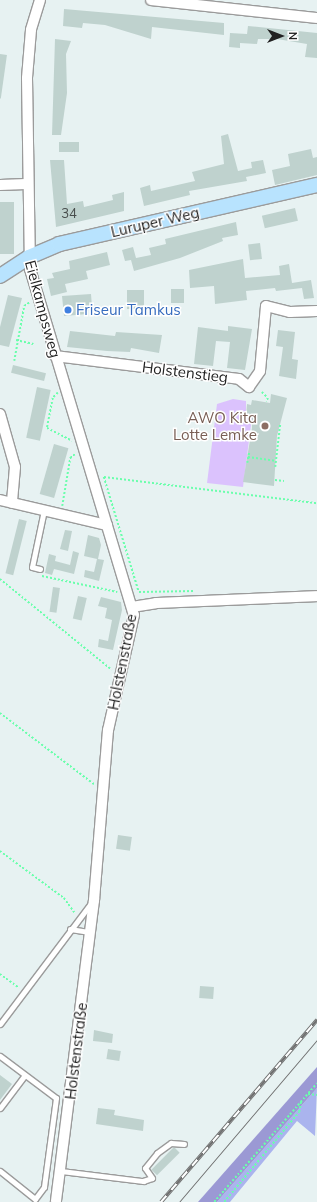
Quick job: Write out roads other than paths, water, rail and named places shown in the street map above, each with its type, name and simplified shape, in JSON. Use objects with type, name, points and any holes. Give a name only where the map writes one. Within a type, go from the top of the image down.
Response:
[{"type":"street","name":"Eielkampsweg","points":[[40,0],[31,30],[26,78],[26,184],[29,257],[38,296],[55,356],[132,607]]},
{"type":"street","points":[[151,0],[317,18]]},
{"type":"street","points":[[0,185],[26,184]]},
{"type":"street","name":"Luruper Weg","points":[[0,276],[29,257],[59,244],[317,185]]},
{"type":"street","name":"Holstenstieg","points":[[55,356],[239,378],[249,387],[260,372],[266,306],[290,312],[317,311]]},
{"type":"street","points":[[0,414],[15,467],[12,503]]},
{"type":"street","points":[[0,500],[107,525]]},
{"type":"street","name":"Holstenstraße","points":[[56,1202],[94,900],[108,730],[133,622],[132,607],[156,603],[317,596]]},
{"type":"lane","points":[[40,569],[32,567],[44,510]]},
{"type":"lane","points":[[0,1024],[78,918],[94,900]]},
{"type":"lane","points":[[70,929],[90,932]]},
{"type":"lane","points":[[0,1056],[56,1098],[44,1187],[35,1199],[0,1171]]},
{"type":"lane","points":[[0,1108],[25,1075]]},
{"type":"lane","points":[[61,1171],[143,1181],[152,1178],[145,1168],[157,1153],[171,1143],[184,1144]]},
{"type":"tram line","points":[[179,1202],[317,1040]]},
{"type":"railway","points":[[161,1202],[317,1020]]},
{"type":"place","name":"Friseur Tamkus","points":[[68,310]]},
{"type":"place","name":"AWO Kita Lotte Lemke","points":[[265,426]]}]
